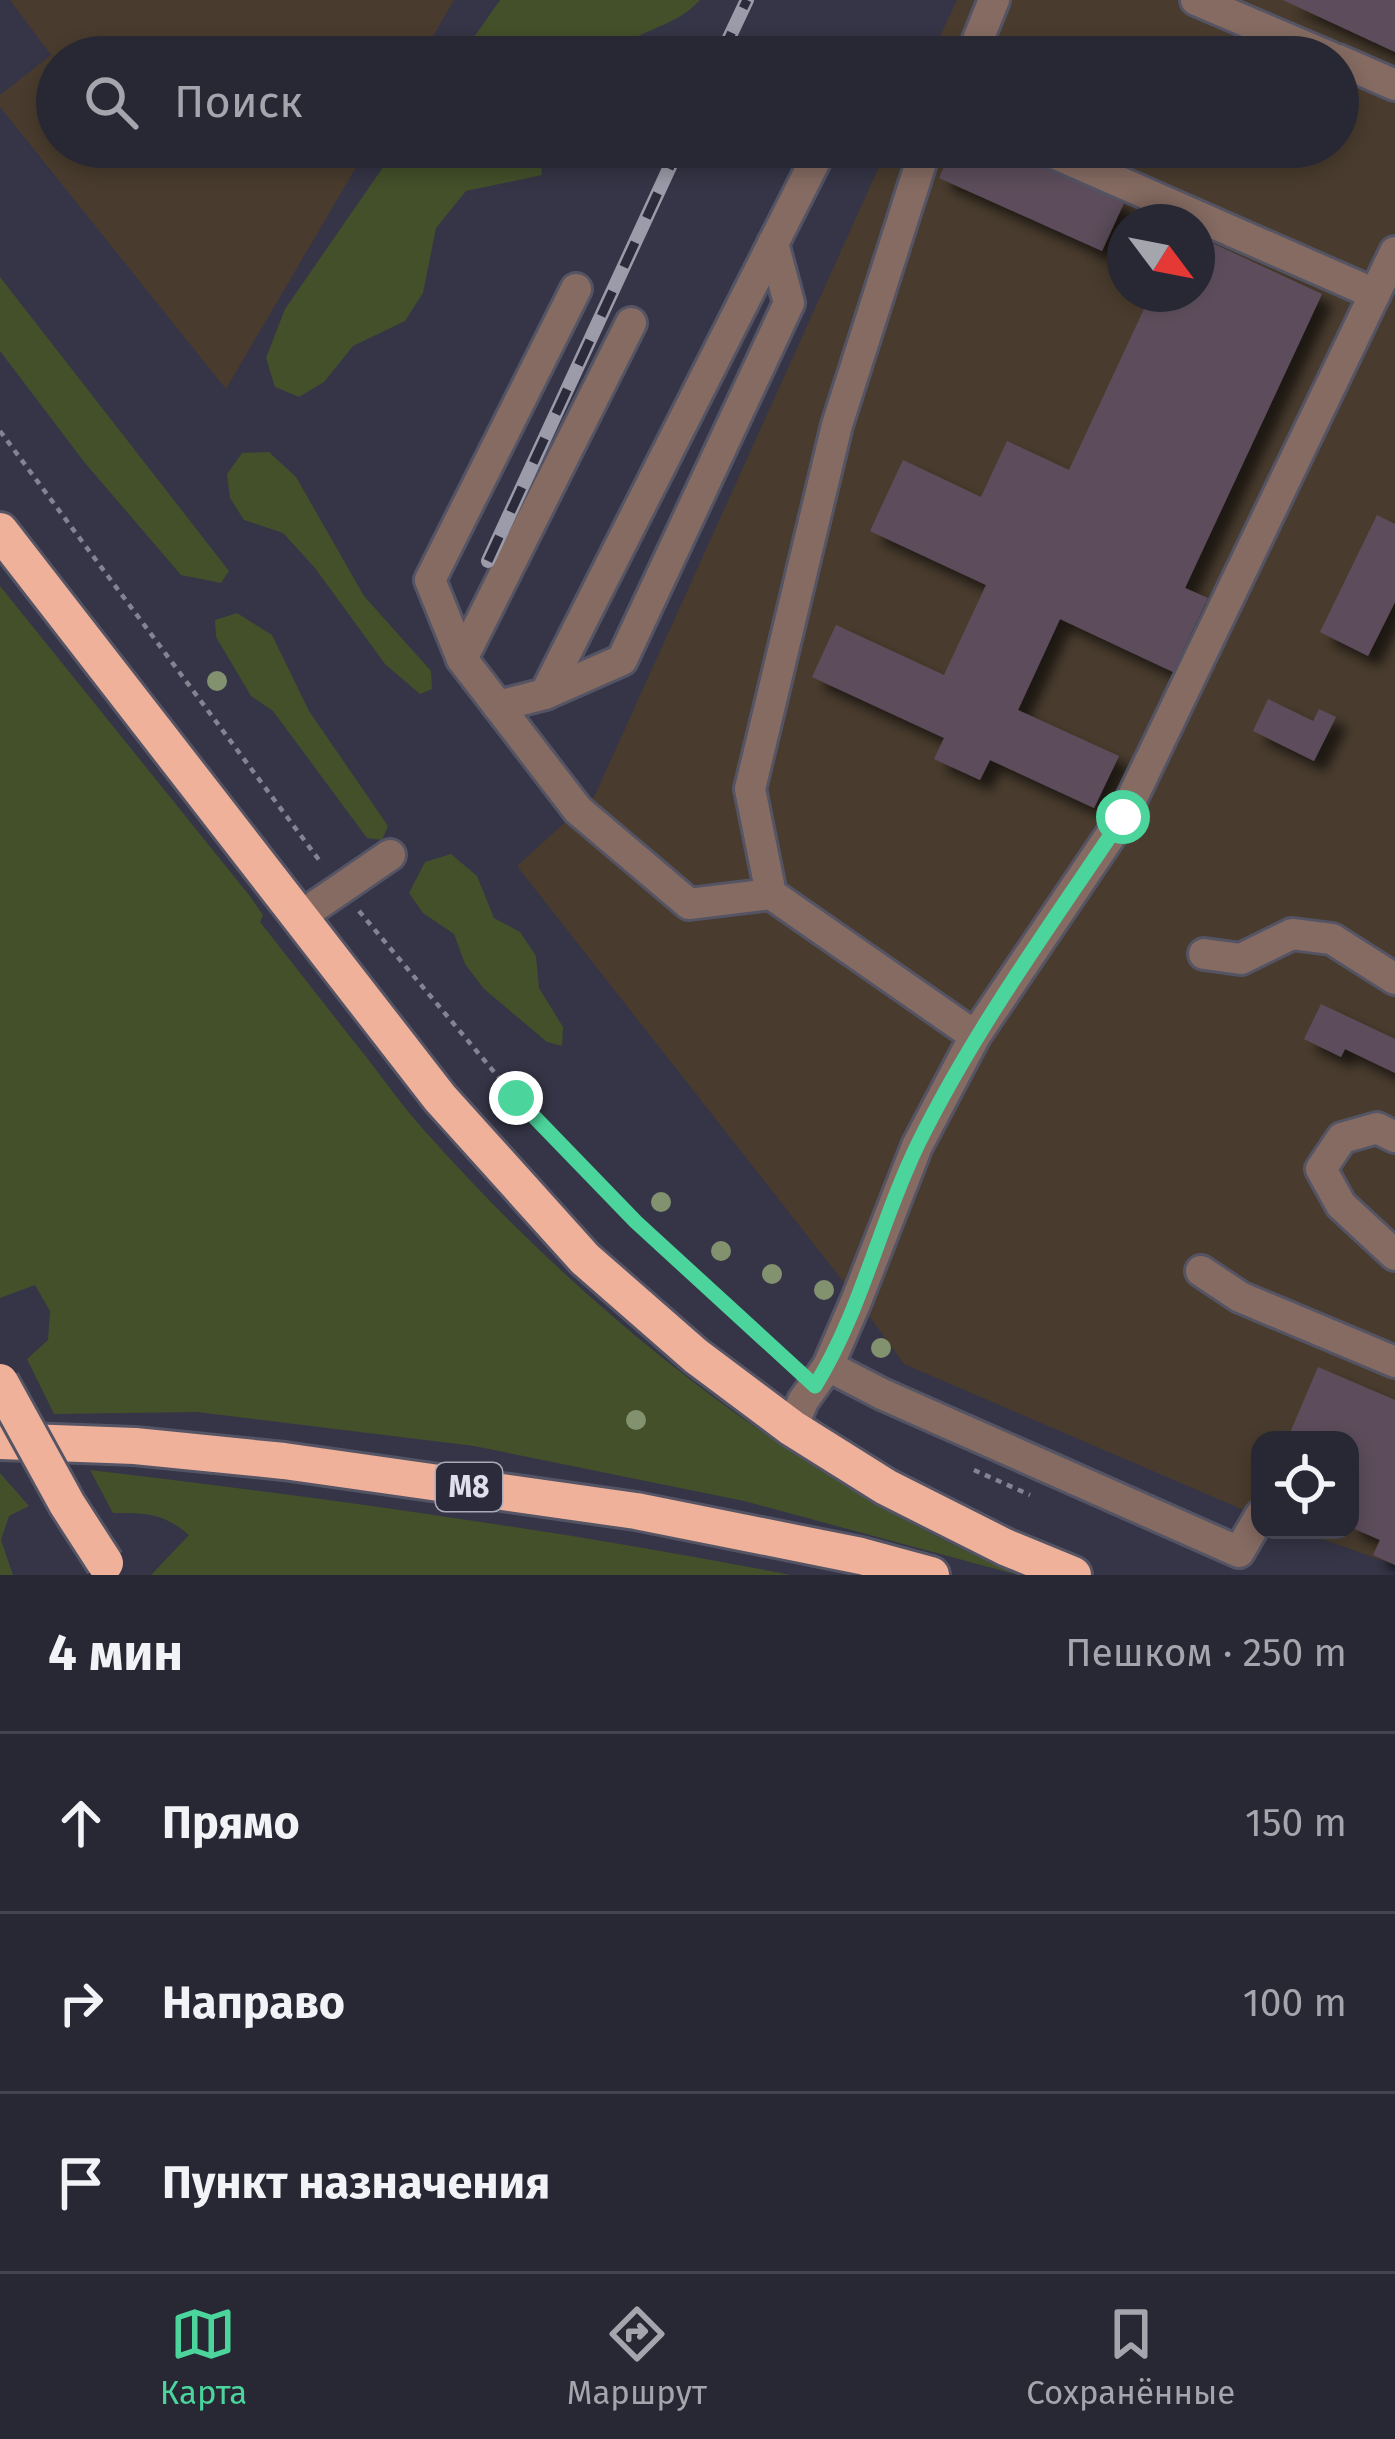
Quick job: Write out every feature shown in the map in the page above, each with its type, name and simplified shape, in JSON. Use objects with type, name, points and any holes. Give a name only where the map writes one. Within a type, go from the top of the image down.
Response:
[{"type":"highway","points":[[0,531],[440,1098],[585,1259],[696,1356],[792,1428],[886,1487],[1004,1547],[1073,1575]]},
{"type":"highway","points":[[0,1382],[67,1504],[110,1569]]},
{"type":"highway","name":"М8","points":[[0,1441],[135,1446],[284,1461],[636,1510],[932,1575]]},
{"type":"lane","points":[[979,36],[994,0]]},
{"type":"lane","points":[[1196,0],[1280,36]]},
{"type":"lane","points":[[1359,70],[1395,85]]},
{"type":"lane","points":[[545,694],[811,168]]},
{"type":"lane","points":[[771,894],[750,789],[837,425],[916,168]]},
{"type":"lane","points":[[1088,168],[1375,294]]},
{"type":"lane","points":[[498,706],[545,694],[622,660],[789,302],[773,243]]},
{"type":"lane","points":[[792,1428],[857,1299],[917,1146],[975,1036],[1123,817],[1395,252]]},
{"type":"lane","points":[[576,289],[430,580],[461,659],[578,810],[689,904],[771,894],[975,1036]]},
{"type":"lane","points":[[461,659],[631,323]]},
{"type":"lane","points":[[298,918],[390,854]]},
{"type":"lane","points":[[1204,954],[1241,959],[1292,934],[1332,939],[1395,979]]},
{"type":"lane","points":[[1395,1137],[1376,1128],[1342,1138],[1322,1169],[1341,1205],[1395,1255]]},
{"type":"lane","points":[[1201,1271],[1240,1298],[1395,1362]]},
{"type":"lane","points":[[821,1376],[881,1394],[1239,1552],[1251,1531]]},
{"type":"path","points":[[0,430],[340,890],[516,1098],[636,1222],[821,1376]]},
{"type":"path","points":[[965,1466],[1047,1501]]},
{"type":"shaded area","points":[[10,0],[454,0],[433,36],[37,36]]},
{"type":"shaded area","points":[[957,0],[1395,0],[1395,1565],[1322,1539],[1359,1539],[1359,1431],[1251,1431],[1251,1513],[904,1364],[517,866],[595,795],[879,168],[1359,168],[1359,36],[940,36]]},
{"type":"shaded area","points":[[36,67],[36,152],[0,107],[0,95]]},
{"type":"shaded area","points":[[49,168],[356,168],[226,389]]},
{"type":"green space","points":[[500,0],[700,0],[679,17],[639,36],[475,36]]},
{"type":"green space","points":[[382,168],[541,168],[542,175],[466,191],[436,228],[423,293],[405,321],[353,346],[324,382],[299,397],[275,387],[266,358],[285,309]]},
{"type":"green space","points":[[0,277],[229,571],[221,583],[181,575],[85,463],[0,351]]},
{"type":"green space","points":[[269,452],[296,477],[364,596],[431,671],[432,689],[420,694],[385,664],[315,568],[283,533],[244,520],[230,498],[227,474],[242,453]]},
{"type":"green space","points":[[0,586],[249,895],[263,915],[260,922],[409,1112],[554,1264],[697,1385],[773,1439],[933,1535],[1018,1575],[744,1501],[474,1446],[197,1412],[54,1414],[27,1359],[48,1340],[50,1311],[35,1285],[0,1298]]},
{"type":"green space","points":[[237,613],[272,635],[309,711],[388,826],[382,840],[367,838],[273,711],[251,696],[216,637],[215,620]]},
{"type":"green space","points":[[451,854],[477,876],[494,918],[520,932],[536,956],[539,988],[563,1027],[562,1046],[547,1042],[484,989],[465,964],[454,934],[423,913],[409,893],[425,862]]},
{"type":"green space","points":[[90,1470],[442,1516],[791,1575],[151,1575],[189,1535],[154,1516],[113,1513]]},
{"type":"green space","points":[[0,1473],[29,1506],[9,1516],[1,1540],[13,1575],[0,1575]]},
{"type":"building","points":[[1283,0],[1395,0],[1395,52]]},
{"type":"building","points":[[944,168],[1046,168],[1124,203],[1107,204],[1107,240],[1102,251],[939,178]]},
{"type":"building","points":[[1215,244],[1322,294],[1185,588],[1208,598],[1173,672],[1060,619],[1018,710],[1119,756],[1094,808],[990,760],[980,780],[934,759],[944,738],[812,677],[836,625],[944,675],[986,585],[870,531],[903,460],[981,497],[1007,441],[1069,470],[1143,312],[1215,312]]},
{"type":"building","points":[[1377,515],[1395,524],[1395,602],[1368,656],[1320,632]]},
{"type":"building","points":[[1268,699],[1313,721],[1319,709],[1336,717],[1314,761],[1253,731]]},
{"type":"building","points":[[1321,1004],[1395,1039],[1395,1073],[1345,1049],[1341,1057],[1304,1039]]},
{"type":"building","points":[[1318,1367],[1395,1400],[1395,1565],[1373,1555],[1380,1540],[1359,1531],[1359,1431],[1291,1431]]},
{"type":"railway","points":[[730,36],[747,0]]},
{"type":"railway","points":[[488,561],[669,168]]},
{"type":"route","points":[[516,1098],[636,1222],[815,1386],[857,1299],[917,1146],[975,1036],[1123,817]]}]
